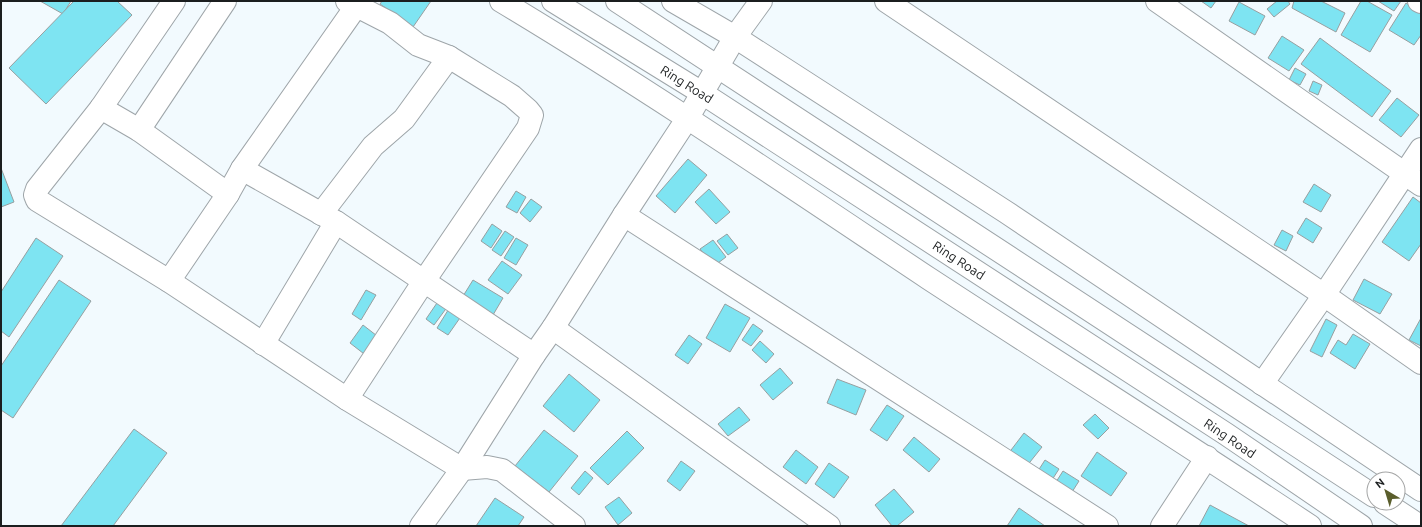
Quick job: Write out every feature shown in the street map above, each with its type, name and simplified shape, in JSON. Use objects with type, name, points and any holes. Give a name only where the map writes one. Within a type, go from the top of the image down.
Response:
[{"type":"main road","points":[[138,130],[225,1]]},
{"type":"main road","points":[[501,1],[687,119],[996,322],[1207,457],[1310,526]]},
{"type":"main road","name":"Ring Road","points":[[553,1],[702,93],[1226,434],[1361,526]]},
{"type":"main road","points":[[617,1],[1366,491]]},
{"type":"main road","points":[[673,1],[735,37],[1006,212],[1421,490]]},
{"type":"main road","points":[[421,526],[462,469],[687,119],[735,37],[761,1]]},
{"type":"main road","points":[[886,1],[1324,295],[1421,363]]},
{"type":"main road","points":[[1157,1],[1413,180]]},
{"type":"main road","points":[[170,2],[101,108],[37,189],[37,200],[169,281],[347,399],[462,469],[487,467],[502,470],[574,526]]},
{"type":"main road","points":[[169,281],[228,194],[242,169],[352,3],[390,23],[418,45],[449,57],[512,96],[532,115],[528,128],[424,281],[347,399]]},
{"type":"main road","points":[[263,344],[329,218],[373,146],[404,119],[449,57]]},
{"type":"main road","points":[[101,108],[138,130],[228,194]]},
{"type":"main road","points":[[1262,384],[1324,295],[1413,180],[1421,149]]},
{"type":"main road","points":[[242,169],[329,218],[534,355]]},
{"type":"main road","points":[[624,215],[1107,526]]},
{"type":"main road","points":[[553,328],[829,526]]},
{"type":"main road","points":[[1162,526],[1207,457]]},
{"type":"main road","points":[[1397,511],[1420,526]]},
{"type":"building","points":[[40,1],[71,1],[63,14]]},
{"type":"building","points":[[74,1],[117,1],[132,15],[46,104],[9,68]]},
{"type":"building","points":[[382,1],[431,1],[413,27],[380,4]]},
{"type":"building","points":[[1201,1],[1216,1],[1211,8]]},
{"type":"building","points":[[1277,1],[1288,1],[1290,4],[1274,17],[1267,9]]},
{"type":"building","points":[[1294,1],[1321,1],[1345,13],[1336,32],[1292,8]]},
{"type":"building","points":[[1361,1],[1367,1],[1392,15],[1370,52],[1341,35]]},
{"type":"building","points":[[1378,1],[1401,1],[1394,11]]},
{"type":"building","points":[[1239,2],[1265,16],[1255,35],[1229,21]]},
{"type":"building","points":[[1406,3],[1421,13],[1421,35],[1414,45],[1389,30]]},
{"type":"building","points":[[1282,36],[1304,50],[1289,71],[1268,58]]},
{"type":"building","points":[[1320,38],[1391,91],[1372,117],[1301,64]]},
{"type":"building","points":[[1295,68],[1306,74],[1300,85],[1289,80]]},
{"type":"building","points":[[1313,81],[1322,85],[1318,95],[1309,91]]},
{"type":"building","points":[[1397,98],[1419,115],[1401,137],[1379,120]]},
{"type":"building","points":[[688,159],[707,175],[675,213],[656,196]]},
{"type":"building","points":[[1,168],[14,202],[1,207]]},
{"type":"building","points":[[1314,184],[1331,195],[1321,212],[1303,202]]},
{"type":"building","points":[[709,189],[730,212],[716,224],[695,202]]},
{"type":"building","points":[[516,191],[526,197],[517,213],[506,207]]},
{"type":"building","points":[[1413,197],[1421,203],[1421,244],[1409,261],[1382,242]]},
{"type":"building","points":[[531,199],[542,207],[530,222],[520,213]]},
{"type":"building","points":[[1306,218],[1322,228],[1313,243],[1297,233]]},
{"type":"building","points":[[492,224],[502,231],[491,248],[481,241]]},
{"type":"building","points":[[1282,230],[1293,236],[1286,251],[1274,245]]},
{"type":"building","points":[[505,231],[514,237],[501,256],[492,250]]},
{"type":"building","points":[[727,234],[738,248],[728,255],[717,241]]},
{"type":"building","points":[[36,238],[63,256],[9,337],[1,331],[1,292]]},
{"type":"building","points":[[516,238],[528,245],[516,265],[504,258]]},
{"type":"building","points":[[713,240],[726,257],[714,266],[700,249]]},
{"type":"building","points":[[502,261],[522,275],[508,294],[488,280]]},
{"type":"building","points":[[1364,279],[1392,294],[1380,314],[1353,300]]},
{"type":"building","points":[[59,280],[91,301],[13,418],[1,410],[1,366]]},
{"type":"building","points":[[473,280],[503,298],[490,320],[460,301]]},
{"type":"building","points":[[366,290],[376,295],[361,320],[352,314]]},
{"type":"building","points":[[439,300],[448,306],[434,325],[426,319]]},
{"type":"building","points":[[725,304],[750,318],[730,352],[706,338]]},
{"type":"building","points":[[450,307],[462,315],[448,335],[437,328]]},
{"type":"building","points":[[1421,318],[1421,346],[1409,340]]},
{"type":"building","points":[[1326,319],[1337,325],[1322,357],[1310,351]]},
{"type":"building","points":[[753,324],[763,331],[751,346],[742,340]]},
{"type":"building","points":[[363,325],[381,339],[368,357],[350,343]]},
{"type":"building","points":[[1353,334],[1370,344],[1355,369],[1330,353],[1338,340],[1346,345]]},
{"type":"building","points":[[689,335],[702,344],[688,364],[675,355]]},
{"type":"building","points":[[760,341],[774,354],[766,363],[752,350]]},
{"type":"building","points":[[780,368],[793,383],[773,400],[760,385]]},
{"type":"building","points":[[569,374],[600,400],[574,432],[543,406]]},
{"type":"building","points":[[837,379],[866,390],[856,415],[827,403]]},
{"type":"building","points":[[887,405],[904,416],[887,441],[870,430]]},
{"type":"building","points":[[739,407],[750,420],[728,436],[718,424]]},
{"type":"building","points":[[1095,414],[1109,428],[1098,439],[1083,425]]},
{"type":"building","points":[[134,429],[167,453],[113,526],[61,526]]},
{"type":"building","points":[[544,430],[578,456],[549,492],[515,466]]},
{"type":"building","points":[[627,431],[644,448],[608,485],[590,468]]},
{"type":"building","points":[[1024,433],[1042,447],[1026,467],[1008,454]]},
{"type":"building","points":[[914,437],[940,459],[929,472],[903,450]]},
{"type":"building","points":[[796,450],[818,467],[806,484],[783,467]]},
{"type":"building","points":[[1097,452],[1127,473],[1111,496],[1081,476]]},
{"type":"building","points":[[1045,460],[1059,469],[1050,483],[1036,474]]},
{"type":"building","points":[[681,461],[695,471],[680,491],[667,481]]},
{"type":"building","points":[[829,463],[849,477],[834,498],[815,484]]},
{"type":"building","points":[[585,471],[593,478],[579,495],[571,488]]},
{"type":"building","points":[[1063,471],[1079,481],[1072,492],[1056,482]]},
{"type":"building","points":[[894,489],[914,512],[897,526],[892,526],[875,505]]},
{"type":"building","points":[[619,497],[632,513],[618,525],[605,507]]},
{"type":"building","points":[[495,498],[524,517],[518,526],[476,526]]},
{"type":"building","points":[[1210,505],[1249,526],[1199,526]]},
{"type":"building","points":[[1019,508],[1045,526],[1007,526]]}]
